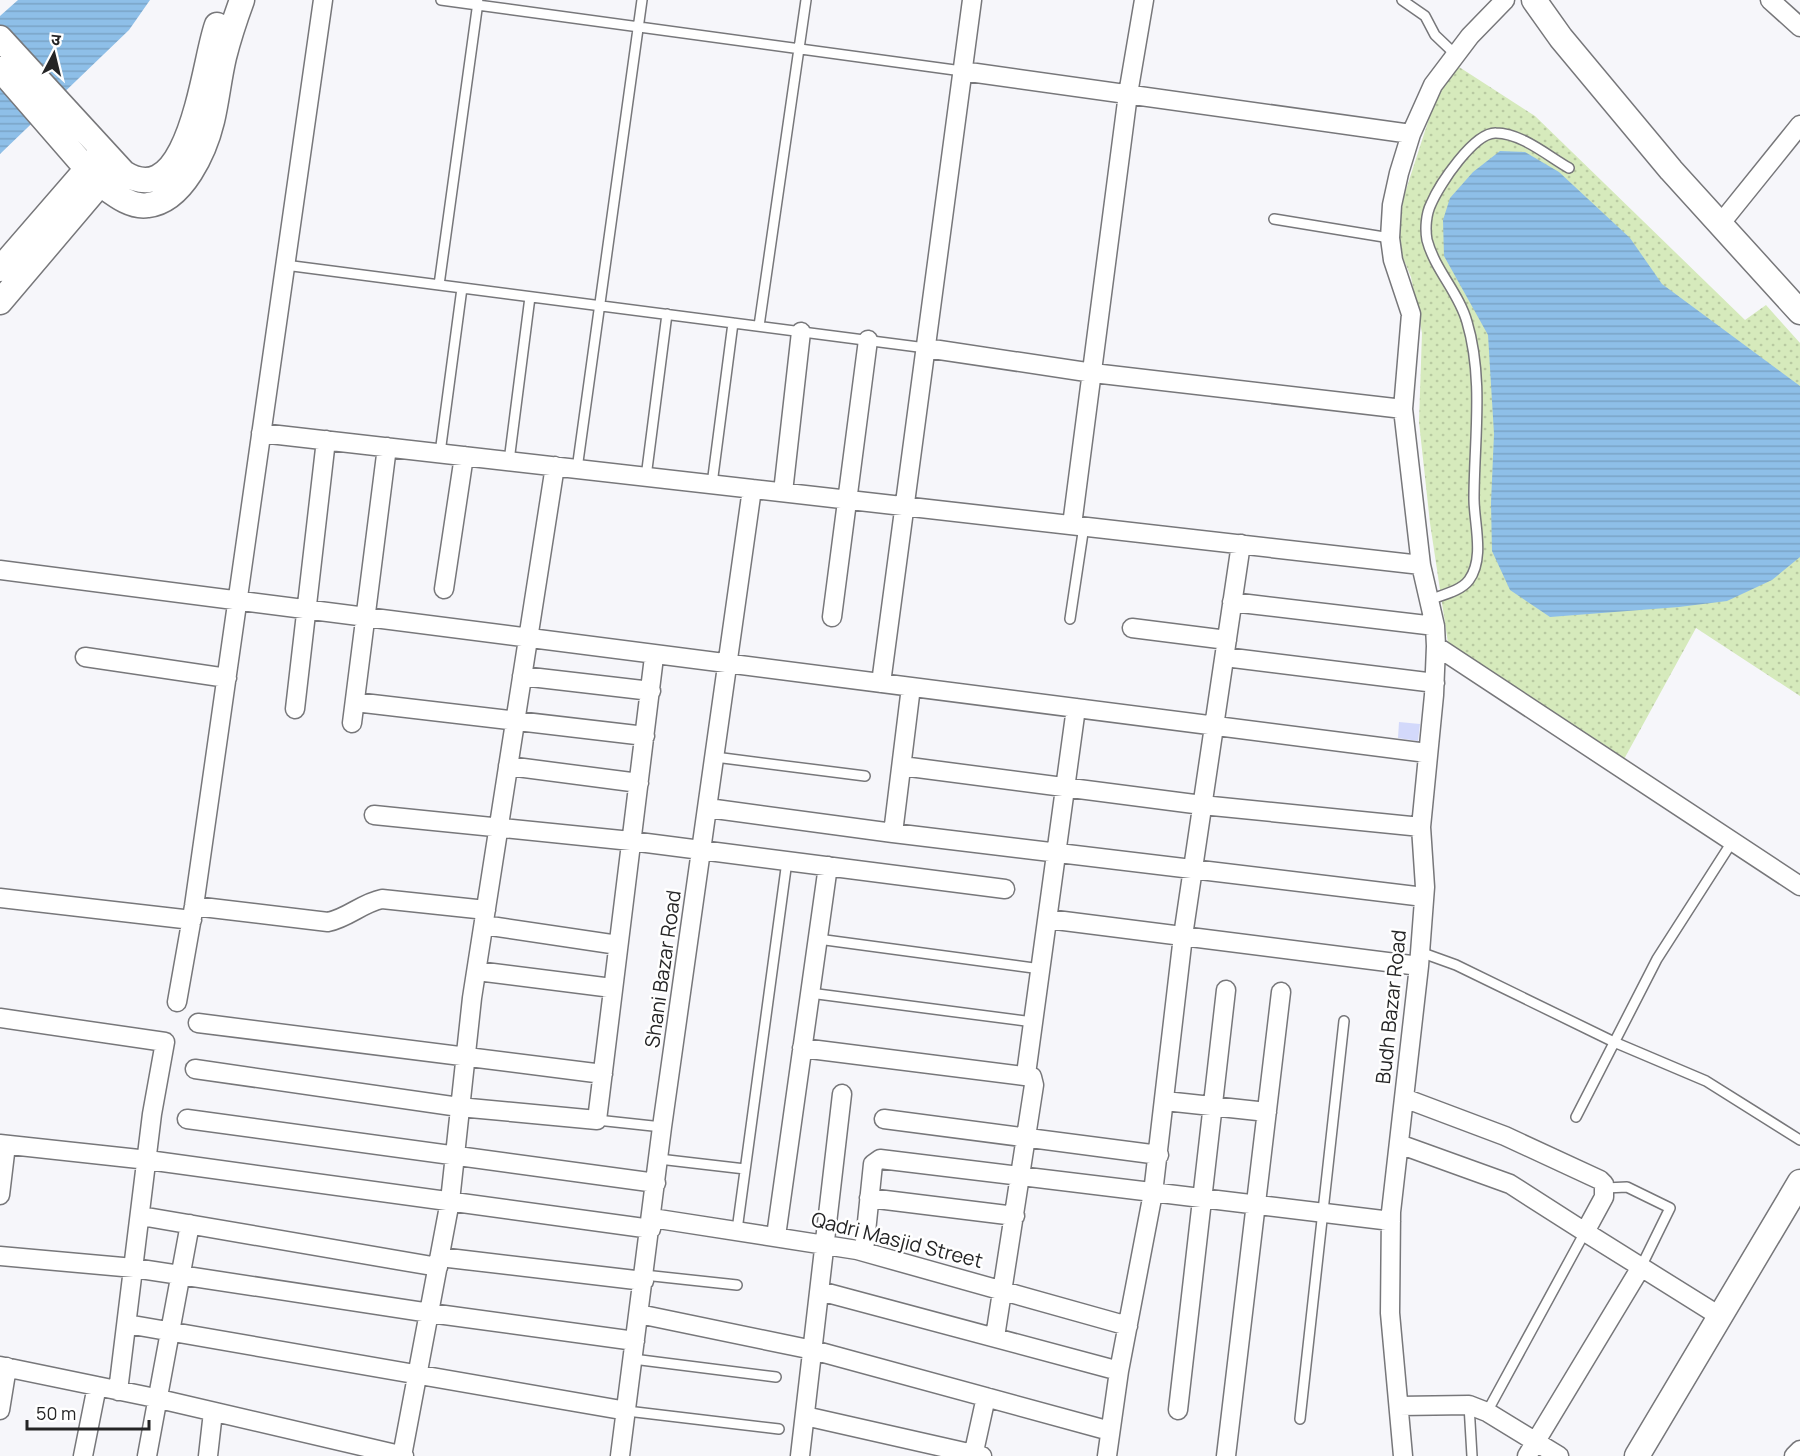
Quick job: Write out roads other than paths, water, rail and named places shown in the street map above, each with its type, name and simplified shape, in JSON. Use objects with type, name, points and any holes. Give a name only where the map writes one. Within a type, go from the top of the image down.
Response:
[{"type":"street","points":[[0,38],[110,157],[133,178],[142,180],[159,174],[175,160],[193,124],[206,59],[226,0]]},
{"type":"street","points":[[0,69],[93,176],[124,200],[148,206],[174,192],[201,151],[212,121],[229,38],[242,0]]},
{"type":"street","points":[[177,1002],[193,913],[323,0]]},
{"type":"street","points":[[880,683],[972,0]]},
{"type":"street","points":[[1078,526],[1128,94],[1144,0]]},
{"type":"street","name":"Budh Bazar Road","points":[[1403,1456],[1390,1313],[1391,1221],[1420,959],[1424,897],[1420,827],[1435,683],[1436,646],[1435,626],[1421,565],[1403,409],[1412,314],[1393,260],[1390,238],[1392,206],[1411,134],[1433,85],[1456,55],[1505,0]]},
{"type":"street","points":[[1534,0],[1561,38],[1671,170],[1800,312]]},
{"type":"street","points":[[1770,0],[1797,19]]},
{"type":"street","points":[[962,71],[1411,134]]},
{"type":"street","points":[[1721,223],[1800,125]]},
{"type":"street","points":[[0,269],[110,157]]},
{"type":"street","points":[[0,302],[93,176]]},
{"type":"street","points":[[783,492],[801,332]]},
{"type":"street","points":[[832,617],[868,340]]},
{"type":"street","points":[[926,348],[1094,373],[1403,409]]},
{"type":"street","points":[[261,433],[1421,565]]},
{"type":"street","points":[[295,709],[326,440]]},
{"type":"street","points":[[352,723],[387,447]]},
{"type":"street","points":[[444,589],[464,456]]},
{"type":"street","points":[[0,1410],[4,1366],[155,1398],[403,1456],[450,1202],[464,1059],[555,466]]},
{"type":"street","name":"Shani Bazar Road","points":[[620,1456],[662,1127],[752,489]]},
{"type":"street","points":[[1107,1456],[1119,1371],[1159,1155],[1183,936],[1241,544]]},
{"type":"street","points":[[0,570],[654,657],[880,683],[1427,753]]},
{"type":"street","points":[[1233,602],[1435,626]]},
{"type":"street","points":[[1132,628],[1226,649],[1435,683]]},
{"type":"street","points":[[1436,646],[1800,886]]},
{"type":"street","points":[[85,657],[227,678]]},
{"type":"street","points":[[195,1069],[459,1107],[597,1120],[654,657]]},
{"type":"street","points":[[522,676],[651,691]]},
{"type":"street","points":[[893,833],[911,687]]},
{"type":"street","points":[[355,702],[645,736]]},
{"type":"street","points":[[1026,1074],[1076,708]]},
{"type":"street","points":[[508,766],[639,783]]},
{"type":"street","points":[[902,766],[1202,805],[1420,827]]},
{"type":"street","points":[[708,808],[893,833],[1424,897]]},
{"type":"street","points":[[375,815],[499,830],[632,841],[1005,889]]},
{"type":"street","points":[[776,1236],[828,867]]},
{"type":"street","points":[[0,898],[328,921],[337,920],[371,901],[382,898],[618,945]]},
{"type":"street","points":[[1048,919],[1183,936],[1420,959]]},
{"type":"street","points":[[477,971],[612,988]]},
{"type":"street","points":[[1178,1410],[1226,990]]},
{"type":"street","points":[[1226,1456],[1281,992]]},
{"type":"street","points":[[0,1018],[165,1041],[152,1114],[118,1391]]},
{"type":"street","points":[[198,1023],[464,1059],[603,1074]]},
{"type":"street","points":[[802,1048],[1026,1074],[1032,1077],[1034,1085],[1027,1136],[995,1337]]},
{"type":"street","points":[[802,1456],[842,1094]]},
{"type":"street","points":[[1404,1098],[1505,1136],[1600,1180],[1605,1188],[1585,1232]]},
{"type":"street","points":[[1166,1101],[1267,1112]]},
{"type":"street","points":[[187,1119],[656,1183]]},
{"type":"street","points":[[884,1119],[1159,1155]]},
{"type":"street","points":[[0,1195],[3,1144]]},
{"type":"street","name":"Qadri Masjid Street","points":[[3,1144],[148,1160],[450,1202],[651,1224],[737,1230],[825,1243],[864,1251],[1003,1289],[1128,1326]]},
{"type":"street","points":[[1399,1144],[1510,1185],[1721,1317]]},
{"type":"street","points":[[864,1251],[873,1164],[880,1159],[1391,1221]]},
{"type":"street","points":[[1637,1456],[1800,1182]]},
{"type":"street","points":[[869,1198],[1014,1216]]},
{"type":"street","points":[[141,1216],[439,1262],[644,1278]]},
{"type":"street","points":[[147,1456],[155,1398],[190,1224]]},
{"type":"street","points":[[0,1256],[134,1268],[430,1313],[636,1341]]},
{"type":"street","points":[[1530,1449],[1641,1267]]},
{"type":"street","points":[[820,1291],[1119,1371]]},
{"type":"street","points":[[639,1314],[813,1350],[1110,1431]]},
{"type":"street","points":[[127,1323],[627,1411]]},
{"type":"street","points":[[83,1456],[98,1386]]},
{"type":"street","points":[[805,1416],[976,1455],[986,1397]]},
{"type":"street","points":[[1399,1406],[1469,1405],[1487,1412],[1530,1449],[1559,1456]]},
{"type":"street","points":[[208,1456],[213,1412]]},
{"type":"street","points":[[1794,1456],[1800,1450]]},
{"type":"lane","points":[[441,0],[478,3],[962,71]]},
{"type":"lane","points":[[577,469],[642,0]]},
{"type":"lane","points":[[759,326],[806,0]]},
{"type":"lane","points":[[1402,0],[1425,16],[1435,35],[1456,55]]},
{"type":"lane","points":[[439,285],[478,3]]},
{"type":"lane","points":[[1429,600],[1461,588],[1469,580],[1474,570],[1476,560],[1474,501],[1478,428],[1472,337],[1458,301],[1427,240],[1426,224],[1430,206],[1440,187],[1472,145],[1486,134],[1496,133],[1514,137],[1569,168]]},
{"type":"lane","points":[[1274,219],[1390,238]]},
{"type":"lane","points":[[285,265],[926,348]]},
{"type":"lane","points":[[440,453],[462,288]]},
{"type":"lane","points":[[509,461],[530,297]]},
{"type":"lane","points":[[646,477],[667,315]]},
{"type":"lane","points":[[712,484],[733,323]]},
{"type":"lane","points":[[1070,619],[1078,526]]},
{"type":"lane","points":[[715,757],[865,776]]},
{"type":"lane","points":[[1576,1117],[1657,959],[1732,842]]},
{"type":"lane","points":[[737,1230],[787,861]]},
{"type":"lane","points":[[818,939],[1041,969]]},
{"type":"lane","points":[[1420,959],[1456,965],[1614,1042],[1706,1081],[1800,1140]]},
{"type":"lane","points":[[810,993],[1034,1022]]},
{"type":"lane","points":[[1299,1419],[1344,1021]]},
{"type":"lane","points":[[597,1120],[662,1127]]},
{"type":"lane","points":[[659,1159],[745,1169]]},
{"type":"lane","points":[[1605,1188],[1627,1187],[1670,1208],[1641,1267]]},
{"type":"lane","points":[[1487,1412],[1585,1232]]},
{"type":"lane","points":[[644,1278],[737,1285]]},
{"type":"lane","points":[[633,1359],[776,1377]]},
{"type":"lane","points":[[1469,1405],[1472,1456]]},
{"type":"lane","points":[[627,1411],[779,1429]]},
{"type":"water","points":[[18,0],[150,0],[129,30],[0,154],[0,16]]},
{"type":"water","points":[[1500,151],[1525,152],[1559,172],[1630,238],[1662,284],[1800,386],[1800,557],[1772,580],[1727,601],[1550,617],[1510,590],[1492,551],[1491,503],[1494,434],[1488,335],[1444,256],[1443,220],[1450,198],[1473,172]]}]
